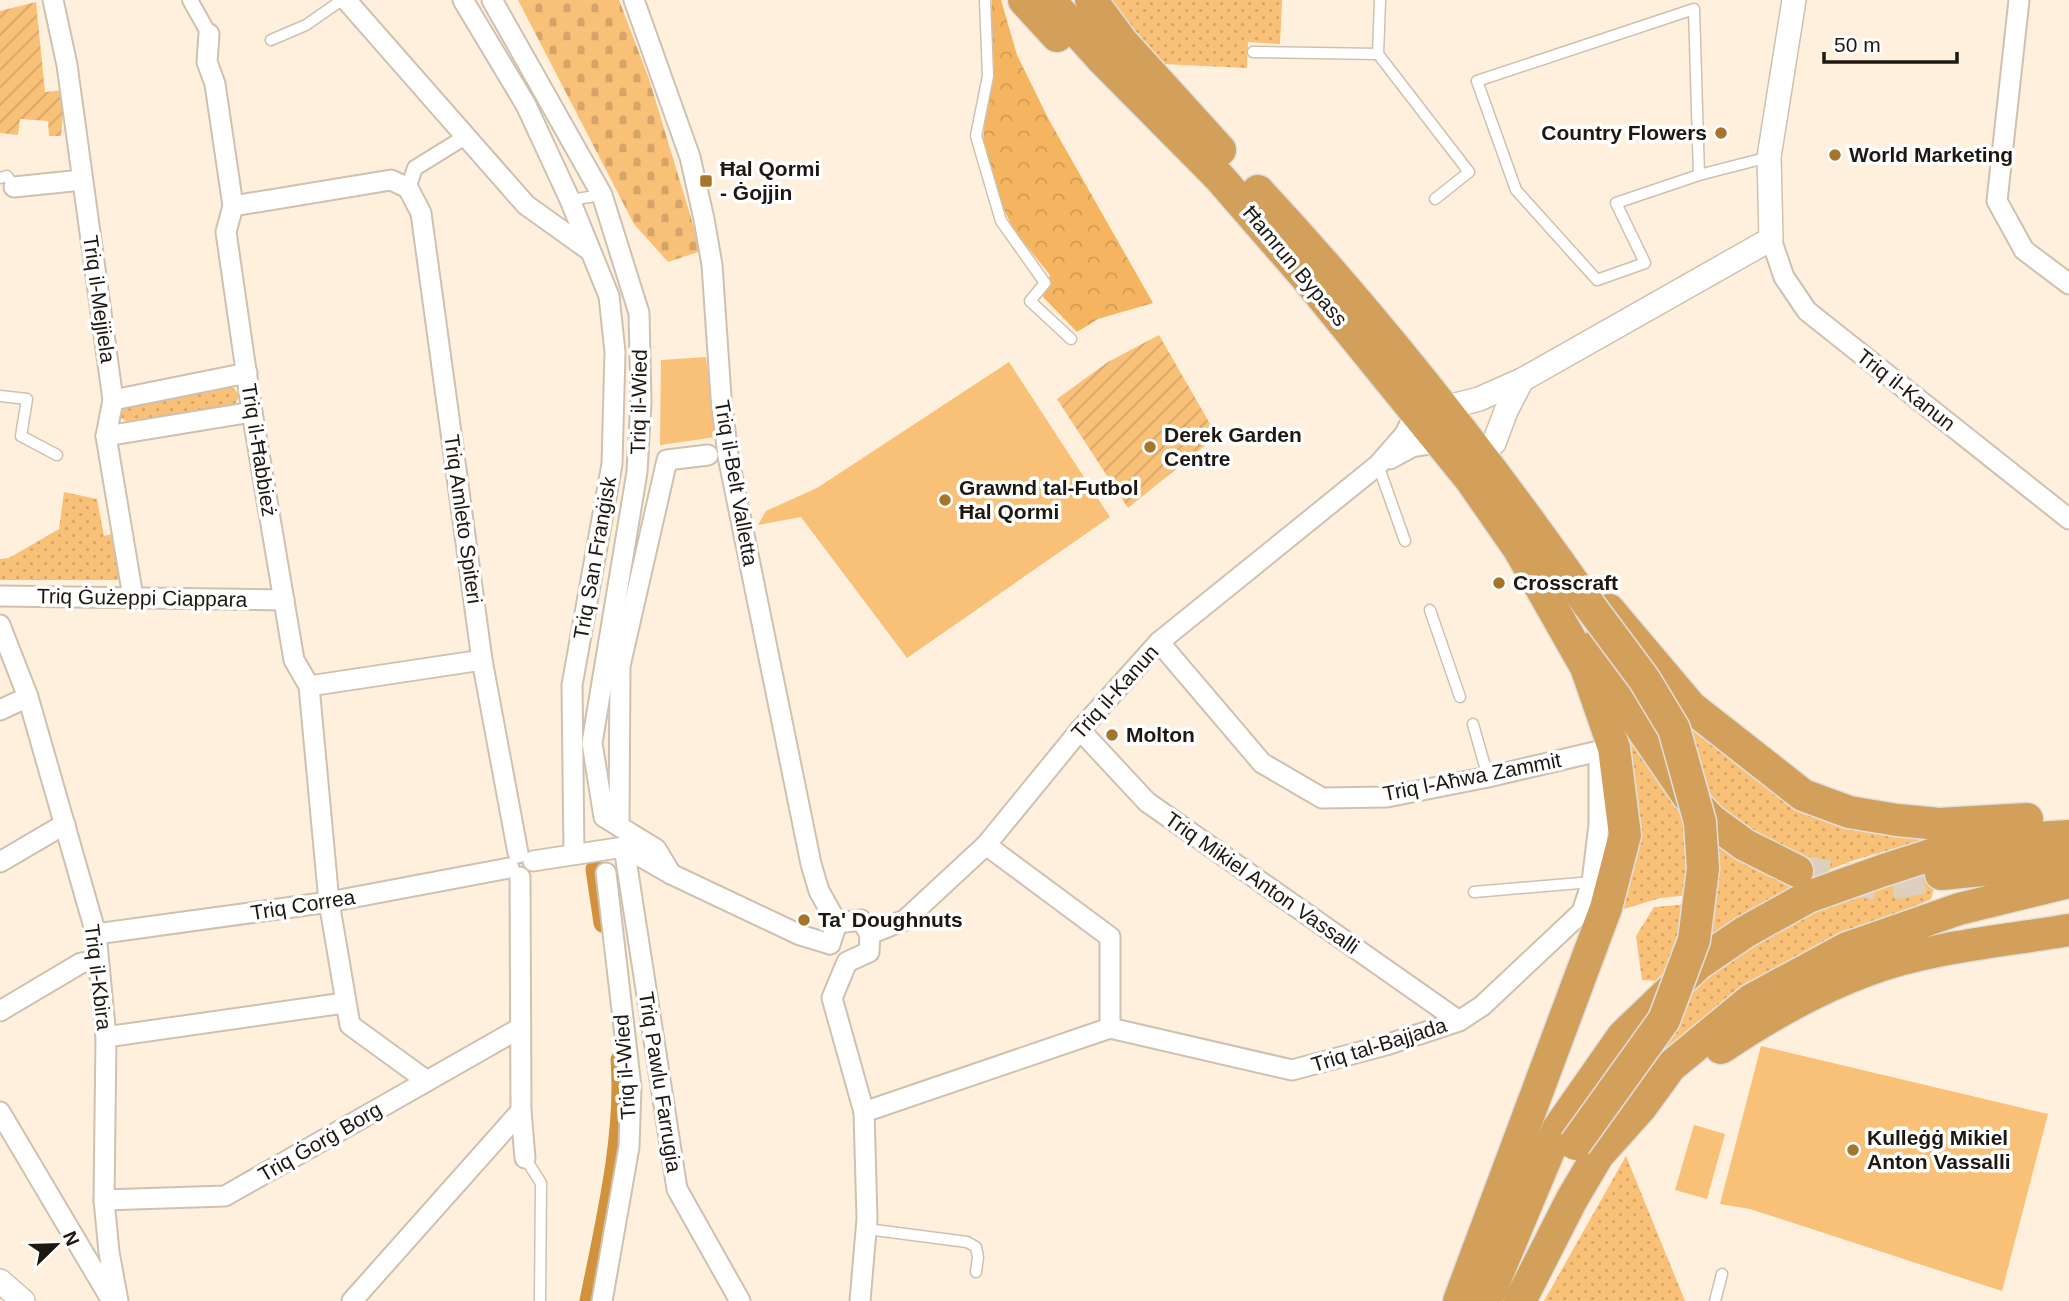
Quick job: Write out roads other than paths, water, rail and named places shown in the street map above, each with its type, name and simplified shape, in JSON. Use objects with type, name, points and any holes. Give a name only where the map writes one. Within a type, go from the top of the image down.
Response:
[{"type":"highway","points":[[1024,0],[1090,72],[1227,172]]},
{"type":"highway","name":"Ħamrun Bypass","points":[[1049,0],[1103,60],[1227,172]]},
{"type":"highway","name":"Ħamrun Bypass","points":[[1069,0],[1112,53],[1227,172],[1305,276],[1521,508]]},
{"type":"highway","points":[[1091,0],[1227,172]]},
{"type":"highway","name":"Ħamrun Bypass","points":[[1430,410],[1441,442],[1519,549]]},
{"type":"highway","points":[[1471,480],[1506,551],[1573,661],[1598,751]]},
{"type":"highway","points":[[1499,1301],[1504,1282],[1526,1234],[1575,1144],[1664,1020],[1694,940],[1703,869],[1700,821],[1674,729],[1644,679],[1521,508]]},
{"type":"highway","points":[[1521,508],[1691,707],[1803,795],[1849,812],[1939,824],[2069,817]]},
{"type":"highway","points":[[1519,549],[1569,606],[1643,730],[1688,796],[1712,821],[1745,845],[1797,871]]},
{"type":"highway","points":[[1459,1301],[1605,908],[1625,835],[1614,748],[1586,667],[1519,549]]},
{"type":"highway","points":[[1486,1301],[1558,1129],[1623,1036],[1698,964],[1745,932],[1808,897],[1884,870],[1940,852],[2005,839],[2069,836]]},
{"type":"highway","points":[[1941,874],[2069,862]]},
{"type":"highway","points":[[1520,1301],[1572,1199],[1598,1155],[1641,1107],[1670,1067],[1751,1000],[1847,948],[1959,909],[2069,882]]},
{"type":"highway","points":[[1641,1107],[1755,1025],[1869,969],[1923,955],[2069,930]]},
{"type":"street","name":"Triq il-Mejjiela","points":[[53,0],[67,65],[113,400],[106,436],[133,597]]},
{"type":"street","name":"Triq il-Ħabbież","points":[[190,0],[209,34],[207,62],[215,83],[233,206],[226,232],[252,412],[294,660],[309,686],[328,902],[344,1003],[350,1025],[426,1081]]},
{"type":"street","points":[[344,0],[526,205],[589,250]]},
{"type":"street","points":[[463,0],[526,105],[567,194],[589,250]]},
{"type":"street","name":"Triq il-Wied","points":[[492,0],[602,195],[639,313],[641,402],[637,471],[592,743],[604,817],[656,849],[671,874]]},
{"type":"street","name":"Triq il-Belt Valletta","points":[[634,0],[690,157],[704,219],[712,265],[728,456],[811,864],[819,891],[837,923]]},
{"type":"street","name":"Triq il-Kanun","points":[[1794,0],[1769,157],[1771,239],[1784,277],[1807,311],[2069,519]]},
{"type":"street","points":[[2019,0],[1997,201],[2024,250],[2069,284]]},
{"type":"street","points":[[233,206],[391,180],[408,188],[415,168],[466,137]]},
{"type":"street","points":[[7,183],[82,180]]},
{"type":"street","name":"Triq Amleto Spiteri","points":[[408,188],[421,213],[482,660],[520,865],[521,1111],[526,1158]]},
{"type":"street","points":[[534,211],[551,205],[567,194]]},
{"type":"street","points":[[1430,410],[1479,399],[1522,380],[1771,239]]},
{"type":"street","name":"Triq San Franġisk","points":[[574,854],[572,685],[612,464],[615,352],[610,296],[589,250]]},
{"type":"street","points":[[113,400],[247,373]]},
{"type":"street","points":[[1494,443],[1522,380]]},
{"type":"street","name":"Triq il-Kanun","points":[[870,934],[905,920],[986,845],[1080,730],[1159,642],[1378,465],[1430,410]]},
{"type":"street","points":[[106,436],[252,412]]},
{"type":"street","name":"Triq il-Kanun","points":[[1378,465],[1412,447],[1441,442]]},
{"type":"street","name":"Triq il-Wied","points":[[619,826],[620,666],[667,460],[708,455]]},
{"type":"street","name":"Triq Ġużeppi Ciappara","points":[[0,596],[284,600]]},
{"type":"street","name":"Triq il-Kbira","points":[[0,625],[28,697],[96,934],[106,1037],[104,1200],[109,1252],[118,1301]]},
{"type":"street","name":"Triq l-Aħwa Zammit","points":[[1159,642],[1262,763],[1322,798],[1387,797],[1598,751]]},
{"type":"street","points":[[309,686],[482,660]]},
{"type":"street","points":[[0,710],[28,697]]},
{"type":"street","name":"Triq Mikiel Anton Vassalli","points":[[1080,730],[1147,802],[1459,1021]]},
{"type":"street","name":"Triq tal-Bajjada","points":[[1110,1028],[1292,1070],[1387,1045],[1459,1021],[1482,1006],[1581,912],[1592,882],[1599,825],[1598,751]]},
{"type":"street","points":[[0,862],[65,824]]},
{"type":"street","points":[[864,1112],[1110,1028],[1110,937],[986,845]]},
{"type":"street","points":[[624,847],[671,874],[800,935],[830,944],[837,955],[847,962]]},
{"type":"street","name":"Triq Correa","points":[[96,934],[328,902],[574,854],[624,847]]},
{"type":"street","name":"Triq Pawlu Farrugia","points":[[624,847],[677,1189],[740,1301]]},
{"type":"street","name":"Triq il-Wied","points":[[603,1301],[629,1147],[631,1087],[606,873]]},
{"type":"street","points":[[830,944],[837,923],[861,920],[870,934],[869,952],[847,962],[832,998],[864,1112],[867,1230],[860,1301]]},
{"type":"street","points":[[0,1011],[80,963],[98,960]]},
{"type":"street","points":[[106,1037],[344,1003]]},
{"type":"street","name":"Triq Ġorġ Borg","points":[[104,1200],[225,1196],[520,1028]]},
{"type":"street","points":[[352,1301],[521,1111]]},
{"type":"street","points":[[0,1112],[112,1301]]},
{"type":"street","points":[[0,1281],[23,1301]]},
{"type":"lane","points":[[271,40],[306,25],[344,0]]},
{"type":"lane","points":[[985,0],[988,76],[976,136],[1001,221],[1045,283],[1030,302],[1071,339]]},
{"type":"lane","points":[[1380,0],[1378,54],[1469,172],[1435,199]]},
{"type":"lane","points":[[1699,175],[1695,9],[1477,81],[1516,190],[1597,280],[1645,263],[1616,203],[1699,175],[1769,157]]},
{"type":"lane","points":[[1253,52],[1378,54]]},
{"type":"lane","points":[[567,194],[602,195]]},
{"type":"lane","points":[[0,396],[27,399],[21,436],[57,455]]},
{"type":"lane","points":[[1378,465],[1405,541]]},
{"type":"lane","points":[[1430,610],[1460,697]]},
{"type":"lane","points":[[1473,724],[1488,777]]},
{"type":"lane","points":[[1474,892],[1592,882]]},
{"type":"lane","points":[[526,1158],[541,1183],[540,1301]]},
{"type":"lane","points":[[867,1230],[967,1242],[976,1247],[976,1272]]},
{"type":"lane","points":[[1715,1301],[1722,1275]]},
{"type":"waterway","points":[[595,869],[603,923]]},
{"type":"waterway","points":[[589,1301],[617,1150],[620,1060]]},
{"type":"tunnel","points":[[1797,871],[1884,885],[1941,874]]},
{"type":"place","name":"Country Flowers","points":[[1721,133]]},
{"type":"place","name":"World Marketing","points":[[1835,155]]},
{"type":"place","name":"Ħal Qormi - Ġojjin","points":[[706,181]]},
{"type":"place","name":"Derek Garden Centre","points":[[1150,447]]},
{"type":"place","name":"Grawnd tal-Futbol Ħal Qormi","points":[[945,500]]},
{"type":"place","name":"Crosscraft","points":[[1499,583]]},
{"type":"place","name":"Molton","points":[[1112,735]]},
{"type":"place","name":"Ta' Doughnuts","points":[[804,920]]},
{"type":"place","name":"Kulleġġ Mikiel Anton Vassalli","points":[[1853,1150]]}]
